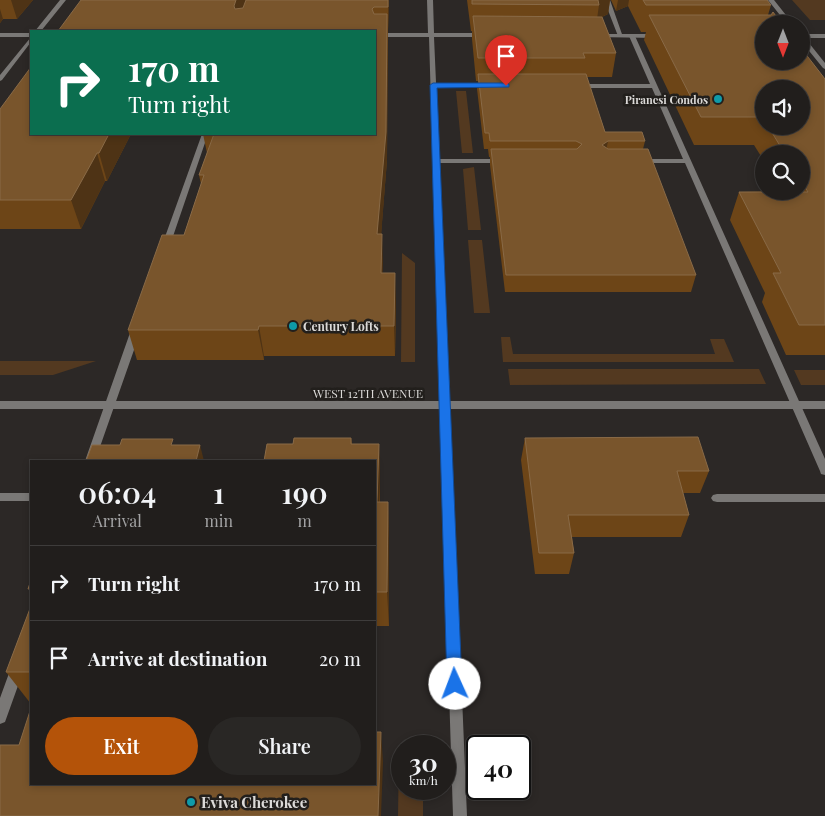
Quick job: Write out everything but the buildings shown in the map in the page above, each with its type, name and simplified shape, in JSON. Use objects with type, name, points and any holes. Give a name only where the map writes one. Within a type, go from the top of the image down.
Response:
[{"type":"street","points":[[39,30],[62,0]]},
{"type":"street","points":[[430,0],[460,816]]},
{"type":"street","points":[[607,0],[621,36]]},
{"type":"street","points":[[772,0],[783,15]]},
{"type":"street","points":[[0,35],[30,35]]},
{"type":"street","points":[[376,35],[493,35]]},
{"type":"street","points":[[592,36],[670,36]]},
{"type":"street","points":[[632,36],[825,471]]},
{"type":"street","points":[[810,37],[825,36]]},
{"type":"street","points":[[0,79],[30,40]]},
{"type":"street","points":[[810,48],[825,67]]},
{"type":"street","points":[[433,85],[498,86]]},
{"type":"street","points":[[566,86],[654,86]]},
{"type":"street","points":[[163,255],[205,135]]},
{"type":"street","points":[[436,161],[507,161]]},
{"type":"street","points":[[632,161],[687,161]]},
{"type":"street","points":[[90,460],[140,320]]},
{"type":"street","name":"WEST 12TH AVENUE","points":[[0,405],[825,405]]},
{"type":"street","points":[[0,497],[30,497]]},
{"type":"street","points":[[717,498],[825,498]]},
{"type":"street","points":[[0,717],[22,655]]},
{"type":"shaded area","points":[[792,0],[825,0],[825,20],[810,20],[810,15],[806,15]]},
{"type":"shaded area","points":[[456,91],[466,91],[473,153],[462,153]]},
{"type":"shaded area","points":[[474,167],[481,230],[468,230],[463,169]]},
{"type":"shaded area","points":[[468,240],[482,240],[490,313],[474,313]]},
{"type":"shaded area","points":[[402,253],[415,263],[415,362],[401,362]]},
{"type":"shaded area","points":[[501,337],[510,337],[513,354],[715,354],[710,339],[724,339],[734,362],[503,362]]},
{"type":"shaded area","points":[[0,361],[96,361],[53,375],[0,375]]},
{"type":"shaded area","points":[[508,369],[759,369],[766,384],[510,385]]},
{"type":"shaded area","points":[[794,370],[825,370],[825,385],[801,385]]},
{"type":"shaded area","points":[[398,800],[423,800],[423,816],[398,816]]},
{"type":"place","name":"Piranesi Condos","points":[[718,99]]},
{"type":"place","name":"Century Lofts","points":[[293,326]]},
{"type":"place","name":"Eviva Cherokee","points":[[191,802]]},
{"type":"route","points":[[455,684],[433,85],[506,86]]}]
